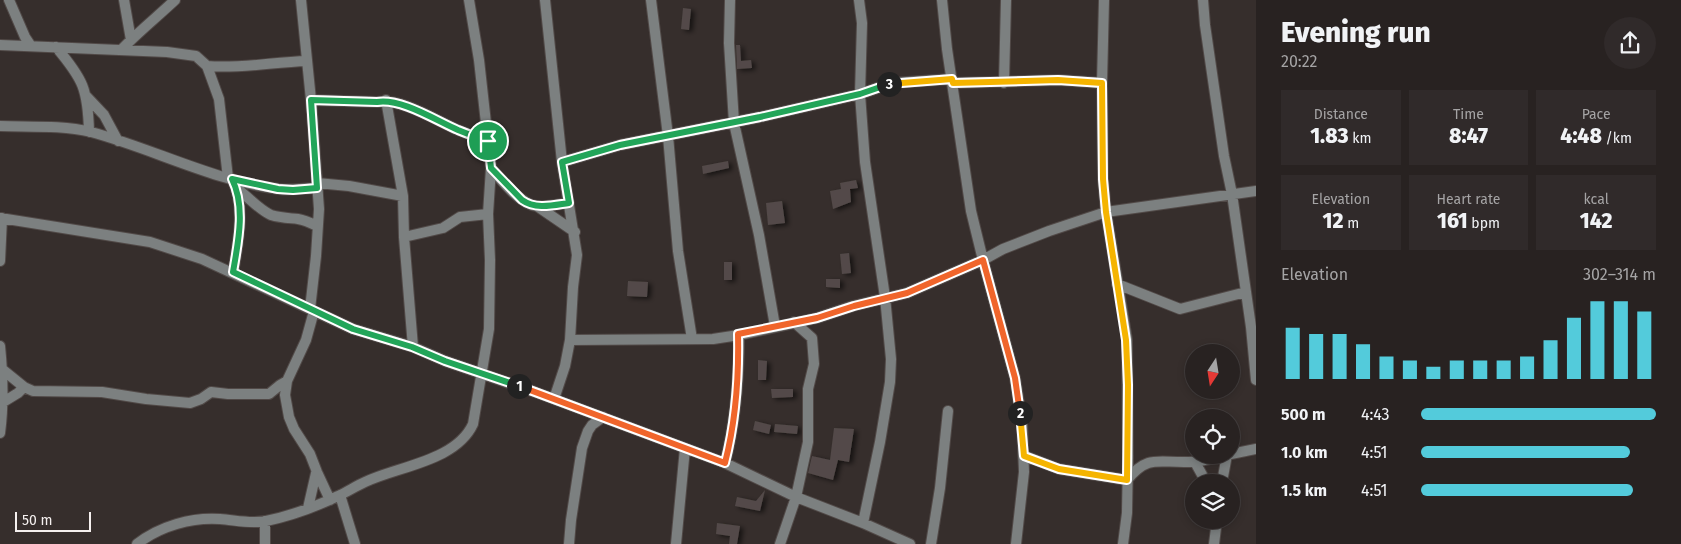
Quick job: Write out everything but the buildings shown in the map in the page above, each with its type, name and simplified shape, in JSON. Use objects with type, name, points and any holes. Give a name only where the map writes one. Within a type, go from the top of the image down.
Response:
[{"type":"street","points":[[10,0],[25,37],[31,46]]},
{"type":"street","points":[[124,0],[131,40]]},
{"type":"street","points":[[121,50],[175,0]]},
{"type":"street","points":[[301,0],[319,209],[312,310],[306,340],[287,381],[285,396],[289,417],[294,429],[310,454],[330,500]]},
{"type":"street","points":[[138,544],[155,532],[192,521],[206,519],[247,522],[265,521],[292,515],[330,500],[364,482],[427,460],[452,448],[469,433],[473,424],[489,329],[490,270],[488,214],[491,168],[479,60],[469,0]]},
{"type":"street","points":[[545,0],[562,162],[578,255],[573,287],[570,340],[565,366],[554,399]]},
{"type":"street","points":[[651,0],[668,136],[678,252],[692,339]]},
{"type":"street","points":[[730,0],[729,43],[734,123],[759,235],[775,326]]},
{"type":"street","points":[[859,0],[862,23],[860,94],[865,162],[885,297],[891,359],[890,382],[880,442],[863,523]]},
{"type":"street","points":[[942,0],[947,49],[971,210],[1015,378],[1024,456],[1016,544]]},
{"type":"street","points":[[1004,83],[1006,0]]},
{"type":"street","points":[[1104,0],[1102,83],[1103,179],[1106,212],[1126,340],[1127,513],[1123,544]]},
{"type":"street","points":[[1203,0],[1224,156],[1232,194],[1246,292],[1256,380]]},
{"type":"street","points":[[0,45],[121,50],[196,56],[207,66],[219,99],[230,179],[237,189],[248,196],[262,210],[272,215],[289,219],[300,219],[317,226]]},
{"type":"street","points":[[56,47],[77,74],[86,96],[89,132]]},
{"type":"street","points":[[207,66],[228,67],[307,61]]},
{"type":"street","points":[[562,162],[620,145],[734,123],[860,94],[892,83],[953,81],[1004,83],[1058,80],[1102,83]]},
{"type":"street","points":[[86,96],[104,115],[118,141]]},
{"type":"street","points":[[311,100],[377,102],[386,100],[413,109],[457,130],[488,141]]},
{"type":"street","points":[[386,100],[403,196],[412,347]]},
{"type":"street","points":[[0,126],[53,128],[89,132],[230,179],[278,189],[293,190],[317,186],[350,186],[403,196]]},
{"type":"street","points":[[491,168],[522,200],[537,206],[574,232]]},
{"type":"street","points":[[233,272],[240,229],[237,189]]},
{"type":"street","points":[[570,340],[714,339],[817,318],[885,297],[907,293],[983,260],[1003,249],[1040,234],[1106,212],[1256,191]]},
{"type":"street","points":[[537,206],[569,203]]},
{"type":"street","points":[[404,237],[443,228],[460,217],[488,214]]},
{"type":"street","points":[[0,261],[1,218],[150,242],[202,259],[233,272],[353,329],[412,347],[445,361],[554,399],[725,463],[796,497],[863,523],[904,543]]},
{"type":"street","points":[[1117,284],[1180,309],[1187,309],[1246,292]]},
{"type":"street","points":[[780,544],[796,497],[808,442],[808,389],[814,364],[812,338],[817,318]]},
{"type":"street","points":[[794,322],[812,338]]},
{"type":"street","points":[[725,463],[732,436],[736,406],[739,365],[738,334]]},
{"type":"street","points":[[0,346],[3,370],[0,433]]},
{"type":"street","points":[[3,370],[24,388],[41,391],[102,392],[146,399],[190,402],[201,399],[211,392],[269,394],[287,381]]},
{"type":"street","points":[[2,404],[24,388]]},
{"type":"street","points":[[931,544],[940,488],[948,411]]},
{"type":"street","points":[[570,544],[571,520],[582,448],[592,425],[603,417]]},
{"type":"street","points":[[676,544],[685,448]]},
{"type":"street","points":[[1240,452],[1256,449]]},
{"type":"street","points":[[1024,456],[1059,469],[1127,480]]},
{"type":"street","points":[[1127,480],[1135,470],[1149,462],[1185,462]]},
{"type":"street","points":[[308,508],[317,472]]},
{"type":"street","points":[[340,495],[355,544]]},
{"type":"street","points":[[265,521],[265,544]]},
{"type":"street","points":[[1214,544],[1216,529]]},
{"type":"route","points":[[952,79],[953,83],[1058,80],[1102,83],[1103,179],[1106,212],[1126,340],[1128,385],[1127,480],[1059,469],[1024,456],[1022,423],[1015,378],[983,260],[907,293],[885,297],[817,318],[738,334],[739,365],[736,406],[732,436],[725,463],[535,392],[445,361],[412,347],[353,329],[233,272],[240,229],[237,189],[232,179],[278,189],[317,188],[311,100],[377,102],[386,100],[413,109],[457,130],[488,141],[491,168],[503,182],[527,203],[537,206],[553,205],[569,203],[562,162],[637,141],[760,117],[860,94],[892,83],[952,79]]}]
